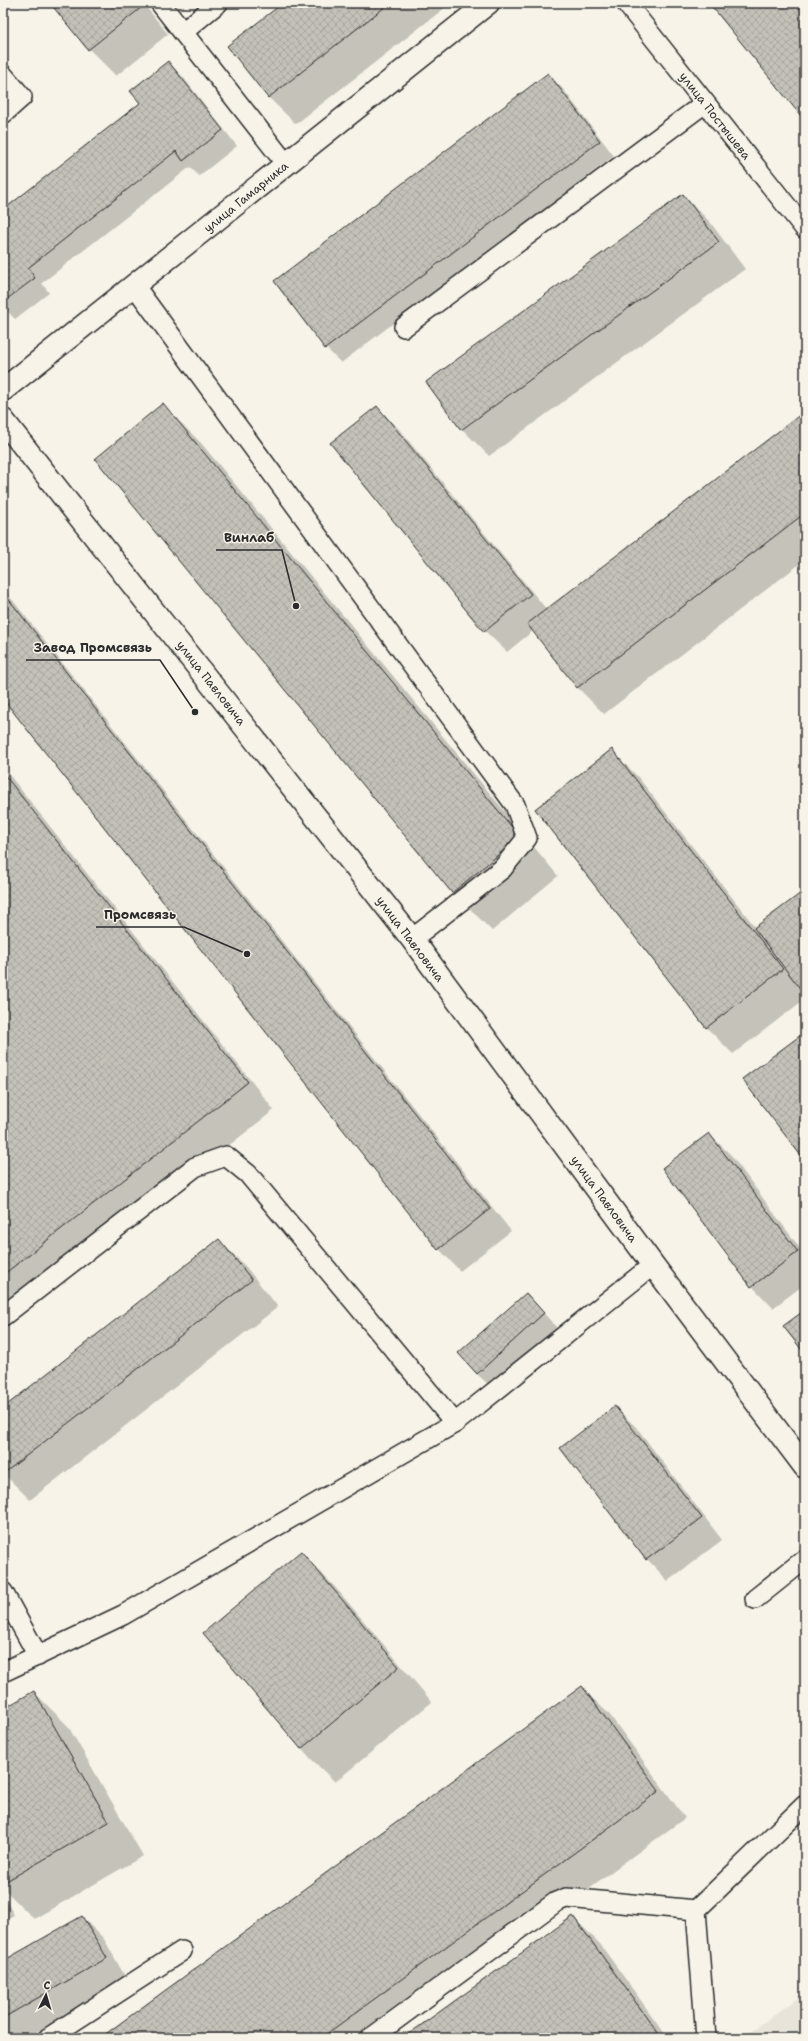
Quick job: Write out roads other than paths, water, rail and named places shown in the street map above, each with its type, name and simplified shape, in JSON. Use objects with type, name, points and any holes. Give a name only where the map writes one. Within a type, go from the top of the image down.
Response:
[{"type":"street","name":"улица Гамарника","points":[[4,386],[134,285],[488,3]]},
{"type":"street","name":"улица Павловича","points":[[3,420],[412,939],[653,1265],[805,1466]]},
{"type":"lane","points":[[160,3],[286,164]]},
{"type":"lane","points":[[183,32],[218,3]]},
{"type":"lane","name":"улица Постышева","points":[[626,3],[805,229]]},
{"type":"lane","points":[[3,75],[22,97],[3,114]]},
{"type":"lane","points":[[404,328],[705,103]]},
{"type":"lane","points":[[134,285],[516,805],[527,838],[502,869],[412,939]]},
{"type":"lane","points":[[3,1316],[195,1167],[226,1156],[248,1174],[455,1423]]},
{"type":"lane","points":[[3,1672],[123,1615],[455,1423],[653,1265]]},
{"type":"lane","points":[[755,1599],[805,1559]]},
{"type":"lane","points":[[3,1592],[38,1656]]},
{"type":"lane","points":[[371,2038],[556,1902],[566,1898],[696,1910],[805,1805]]},
{"type":"lane","points":[[696,1910],[706,2038]]},
{"type":"lane","points":[[48,2038],[182,1950]]},
{"type":"place","name":"Винлаб","points":[[296,606]]},
{"type":"place","name":"Завод Промсвязь","points":[[195,712]]},
{"type":"place","name":"Промсвязь","points":[[247,954]]}]
